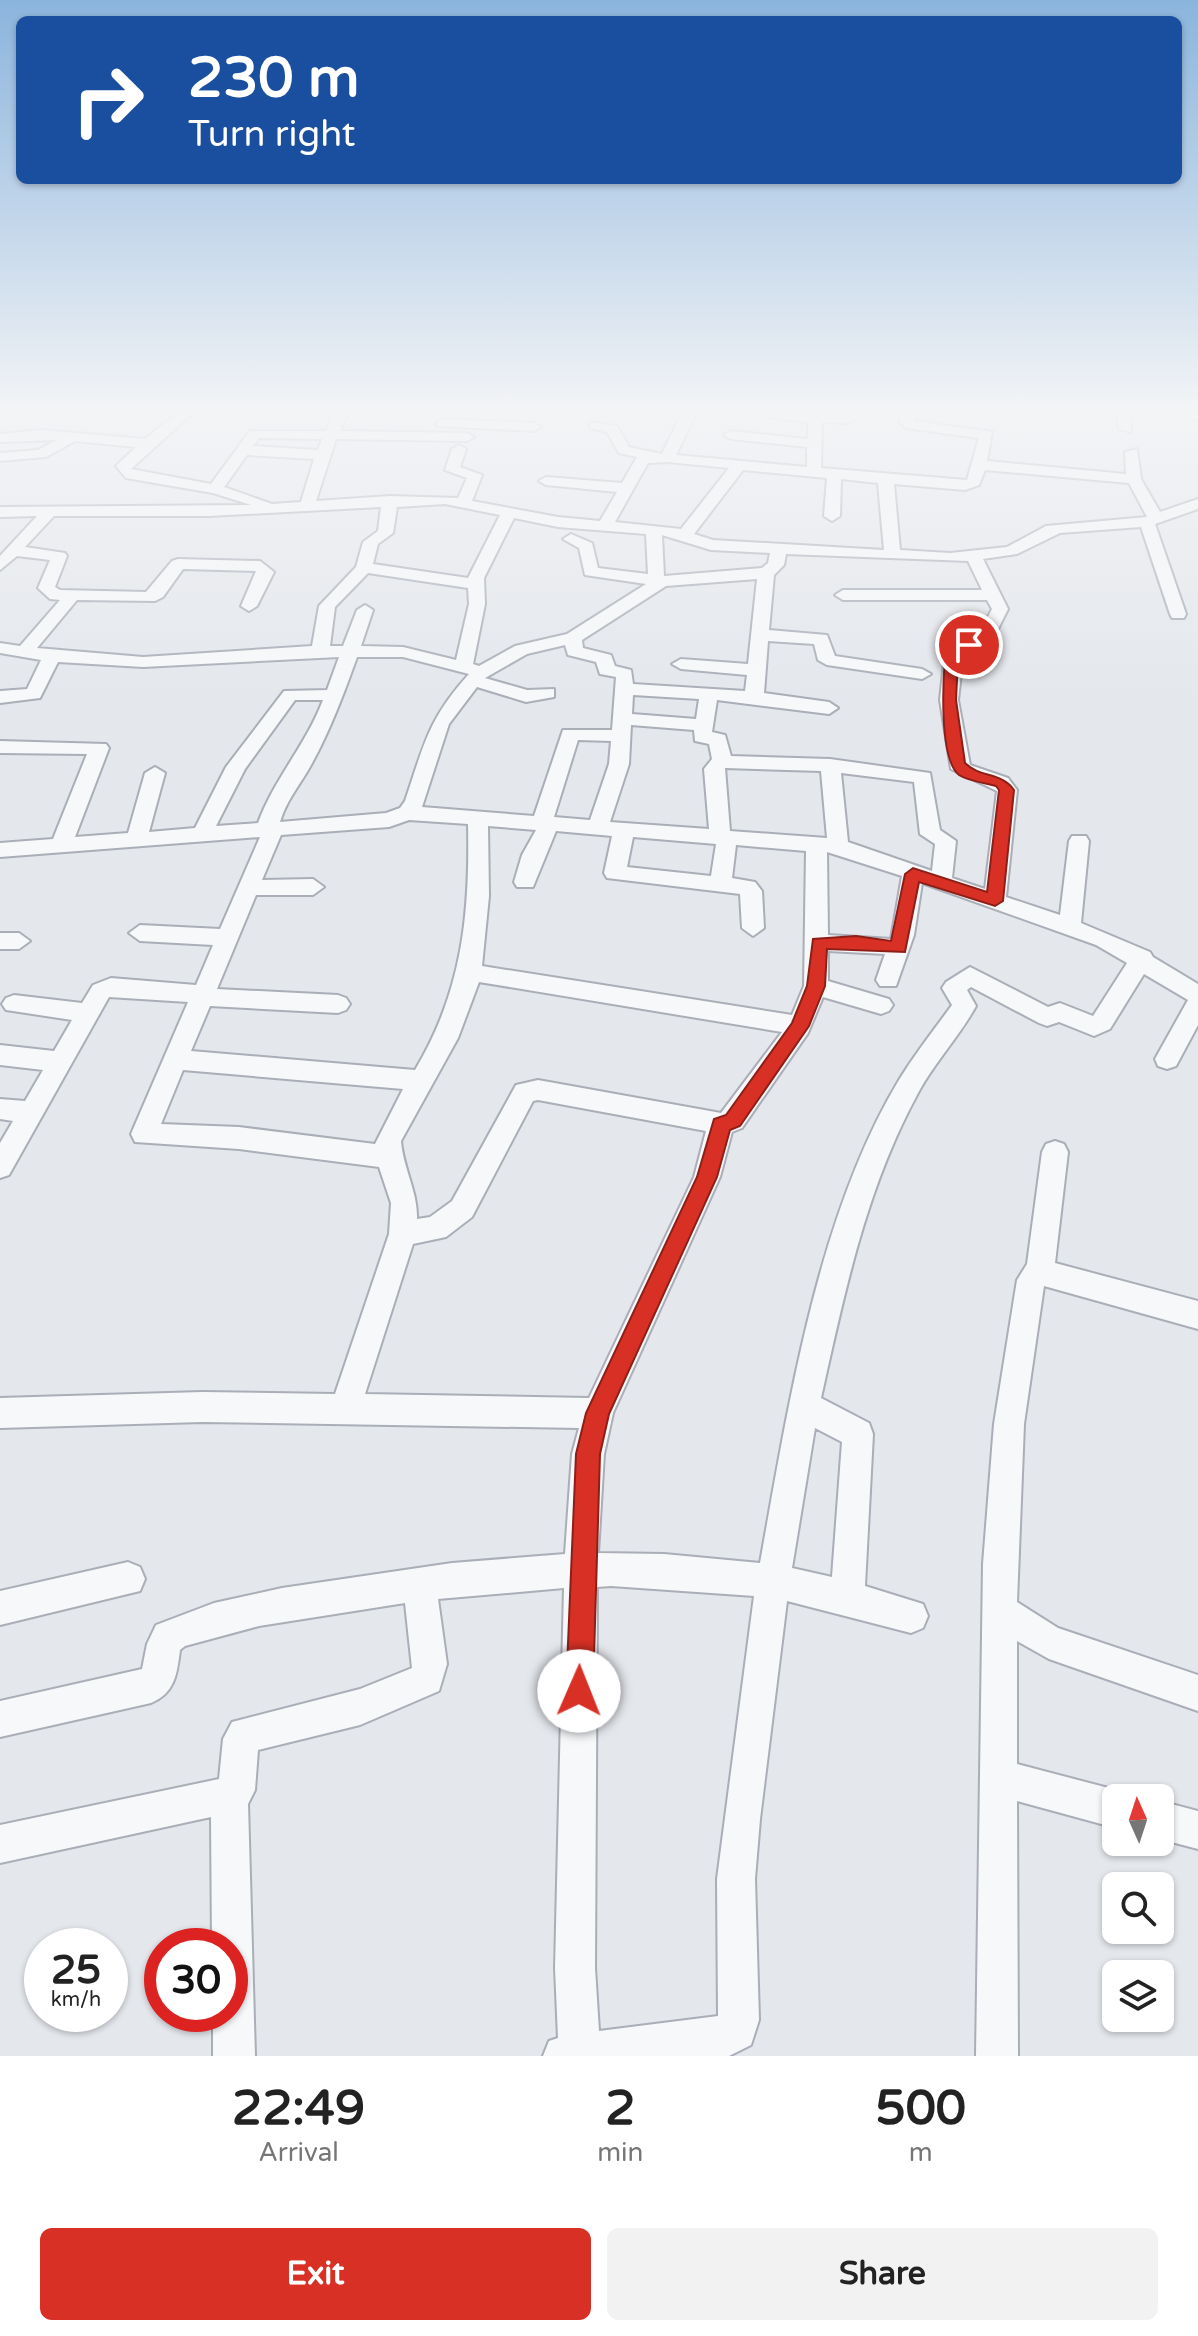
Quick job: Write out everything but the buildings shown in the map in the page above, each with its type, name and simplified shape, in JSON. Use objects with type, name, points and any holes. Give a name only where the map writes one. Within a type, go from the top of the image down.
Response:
[{"type":"street","points":[[260,503],[273,507]]},
{"type":"street","points":[[0,512],[209,511],[308,504],[390,507],[450,503]]},
{"type":"street","points":[[466,503],[505,519]]},
{"type":"street","points":[[605,526],[617,503]]},
{"type":"street","points":[[686,534],[710,503]]},
{"type":"street","points":[[832,516],[833,503]]},
{"type":"street","points":[[889,503],[892,555]]},
{"type":"street","points":[[1144,503],[1178,614]]},
{"type":"street","points":[[390,507],[442,515],[654,530],[686,534],[711,545],[974,557],[1011,551],[1046,531],[1151,520],[1198,504]]},
{"type":"street","points":[[320,651],[327,606],[364,568],[371,542],[385,533],[390,507]]},
{"type":"street","points":[[0,565],[17,551],[50,512]]},
{"type":"street","points":[[473,674],[477,604],[475,584],[505,519]]},
{"type":"street","points":[[654,530],[659,580]]},
{"type":"street","points":[[571,539],[586,546],[591,572],[659,580],[766,573],[776,565],[779,550]]},
{"type":"street","points":[[17,551],[59,556],[46,591],[73,595],[149,597],[157,593],[173,567],[184,563],[260,566],[266,572],[249,606]]},
{"type":"street","points":[[974,557],[1000,609],[988,633],[952,658],[949,700],[958,765],[966,773],[1001,782],[1007,790],[995,901]]},
{"type":"street","points":[[364,568],[475,584]]},
{"type":"street","points":[[754,697],[766,573]]},
{"type":"street","points":[[407,813],[415,803],[440,724],[473,674],[521,650],[573,638],[659,580]]},
{"type":"street","points":[[24,652],[73,595]]},
{"type":"street","points":[[843,595],[994,595]]},
{"type":"street","points":[[365,610],[334,695],[297,772],[279,794],[249,888],[144,1134],[239,1138],[389,1157]]},
{"type":"street","points":[[761,635],[821,639],[827,660],[922,674]]},
{"type":"street","points":[[573,638],[574,651],[605,659],[606,670],[625,673],[619,764],[598,827]]},
{"type":"street","points":[[0,648],[52,656],[157,662],[320,651],[403,652],[473,674],[526,696],[548,693]]},
{"type":"street","points":[[0,697],[34,694],[52,656]]},
{"type":"street","points":[[681,664],[757,670]]},
{"type":"street","points":[[625,689],[754,697],[829,708]]},
{"type":"street","points":[[709,693],[702,737],[719,740],[721,760],[714,769],[723,836],[721,884]]},
{"type":"street","points":[[201,836],[236,767],[290,695],[334,695]]},
{"type":"street","points":[[525,882],[546,823],[570,734],[702,725]]},
{"type":"street","points":[[0,747],[99,748],[61,846]]},
{"type":"street","points":[[721,760],[830,765],[923,777],[930,834],[946,841],[941,883]]},
{"type":"street","points":[[403,1234],[436,1228],[462,1209],[525,1092],[538,1090],[634,1105],[721,1124],[733,1121],[800,1026],[816,986],[828,845],[830,765]]},
{"type":"street","points":[[136,841],[155,773]]},
{"type":"street","points":[[0,850],[389,820],[407,813],[828,845],[1070,925],[1142,958],[1198,995]]},
{"type":"street","points":[[345,1408],[403,1234],[404,1203],[389,1157],[388,1141],[453,1024],[468,972],[480,914],[478,818]]},
{"type":"street","points":[[624,829],[614,870],[618,875],[750,888],[753,928]]},
{"type":"street","points":[[1070,925],[1079,841]]},
{"type":"street","points":[[888,980],[899,948],[913,874]]},
{"type":"street","points":[[249,888],[313,887]]},
{"type":"street","points":[[140,933],[228,938]]},
{"type":"street","points":[[819,943],[856,942],[899,948]]},
{"type":"street","points":[[721,1124],[707,1177],[598,1413],[588,1454],[581,1568],[574,2055],[729,2035],[736,2030],[739,2020],[737,1864],[773,1581],[804,1405],[837,1263],[871,1167],[908,1087],[964,1006],[954,988],[970,976],[1047,1017],[1063,1012],[1094,1027],[1102,1022],[1142,958]]},
{"type":"street","points":[[468,972],[800,1026]]},
{"type":"street","points":[[816,986],[881,1005]]},
{"type":"street","points":[[0,1167],[101,991],[111,987],[338,1004]]},
{"type":"street","points":[[14,1004],[89,1013]]},
{"type":"street","points":[[1167,1059],[1198,1004]]},
{"type":"street","points":[[0,1055],[61,1062]]},
{"type":"street","points":[[175,1060],[255,1064],[420,1081]]},
{"type":"street","points":[[0,1109],[30,1112]]},
{"type":"street","points":[[997,2056],[1000,1611],[1009,1424],[1031,1280],[1040,1272],[1055,1152]]},
{"type":"street","points":[[1040,1272],[1198,1315]]},
{"type":"street","points":[[804,1405],[858,1434],[847,1599]]},
{"type":"street","points":[[0,1413],[345,1408],[598,1413]]},
{"type":"street","points":[[0,1719],[151,1685],[159,1677],[162,1647],[174,1633],[271,1607],[419,1584],[581,1568],[677,1570],[773,1581],[911,1616]]},
{"type":"street","points":[[0,1608],[128,1579]]},
{"type":"street","points":[[0,1844],[229,1795],[236,1790],[241,1739],[245,1735],[360,1707],[427,1679],[430,1664],[419,1584]]},
{"type":"street","points":[[1000,1611],[1049,1642],[1198,1693]]},
{"type":"street","points":[[999,1778],[1102,1805]]},
{"type":"street","points":[[229,1795],[234,2056]]},
{"type":"street","points":[[1174,1824],[1198,1830]]},
{"type":"route","points":[[579,1691],[581,1568],[588,1454],[598,1413],[707,1177],[721,1124],[733,1121],[800,1026],[816,986],[819,943],[840,945],[856,942],[899,948],[913,874],[995,901],[1007,790],[1001,782],[966,773],[958,765],[949,700],[952,658],[954,653],[969,645]]}]
